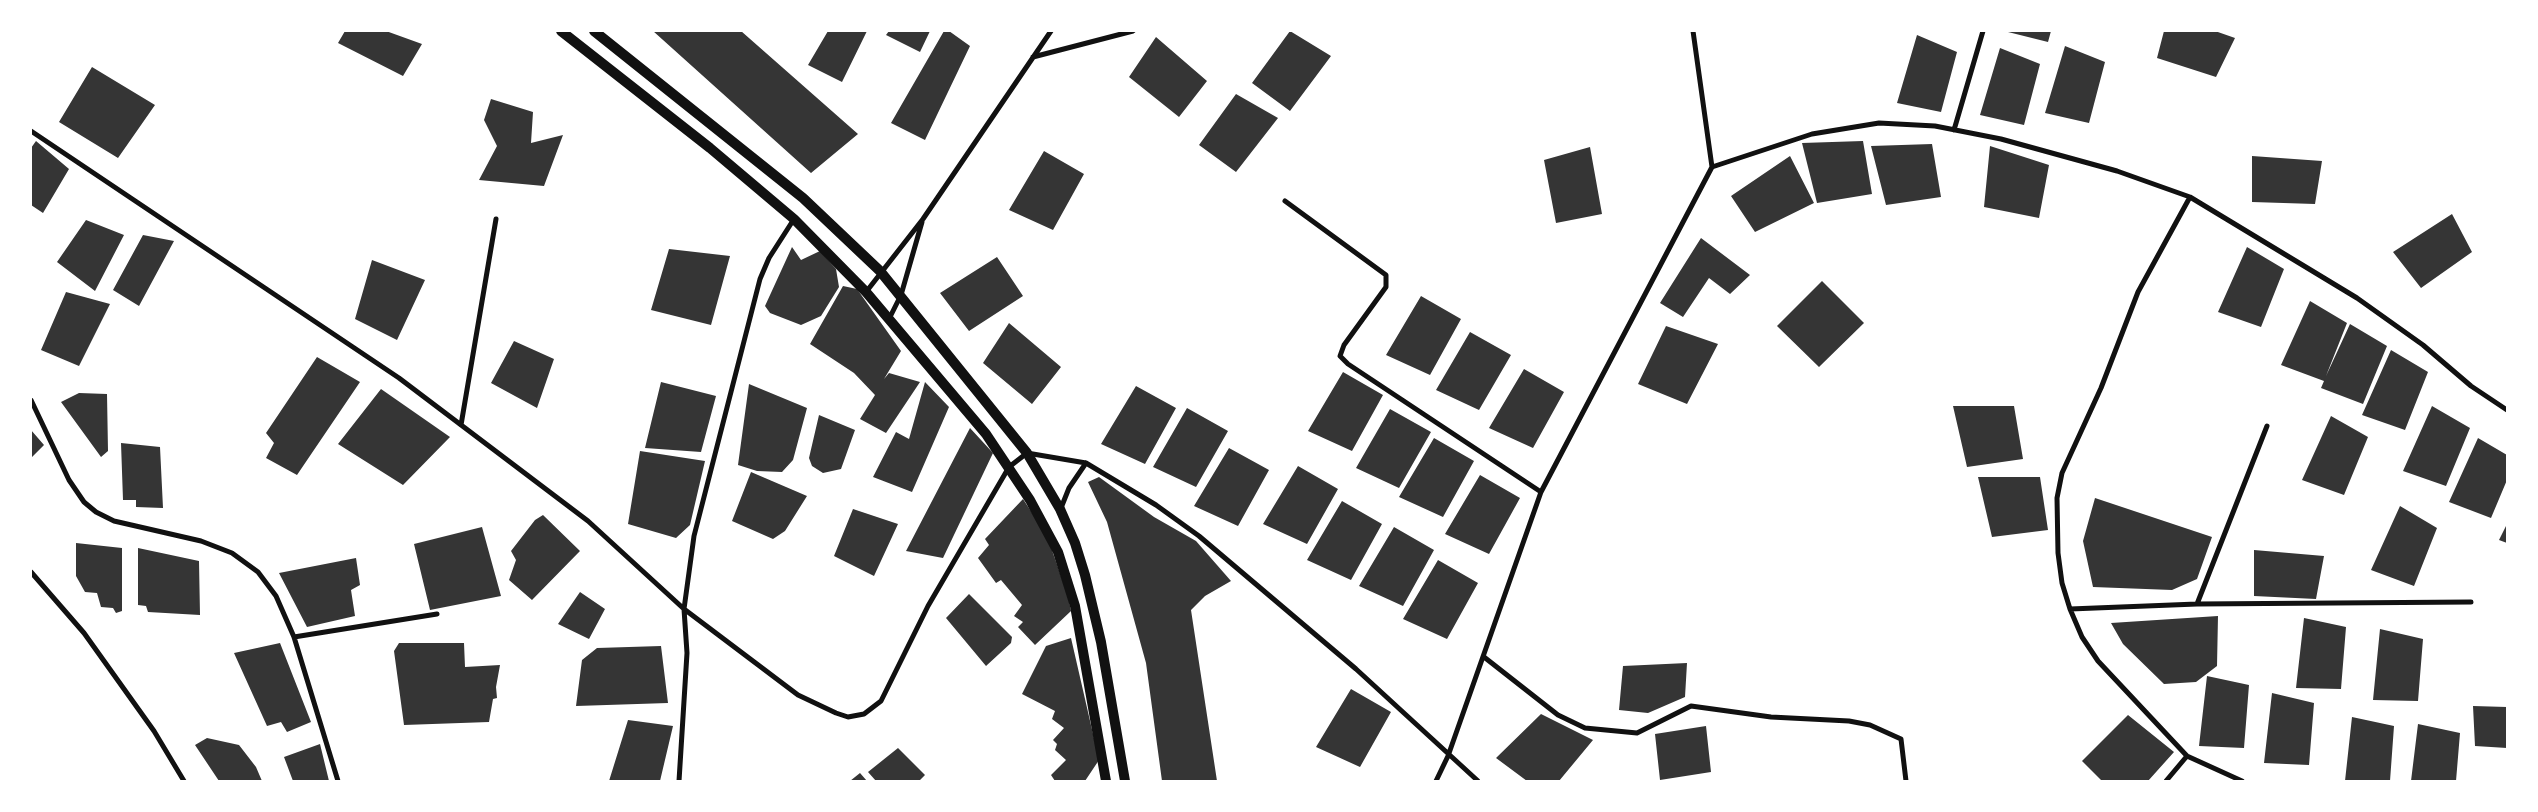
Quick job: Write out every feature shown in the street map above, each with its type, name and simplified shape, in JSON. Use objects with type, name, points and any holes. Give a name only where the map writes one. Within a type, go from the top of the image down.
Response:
[{"type":"main road","points":[[561,31],[710,148],[794,219],[866,292],[986,434],[1009,467],[1058,552],[1068,579],[1085,658],[1106,781]]},
{"type":"main road","points":[[594,31],[803,198],[880,271],[1027,453],[1060,509],[1075,542],[1101,642],[1125,781]]},
{"type":"street","points":[[866,292],[880,271],[923,220],[1052,31]]},
{"type":"street","points":[[1436,781],[1448,756],[1484,657],[1541,492],[1712,167],[1693,31]]},
{"type":"street","points":[[1954,130],[1983,31]]},
{"type":"street","points":[[1033,57],[1129,32]]},
{"type":"street","points":[[1712,167],[1812,134],[1879,123],[1935,126],[1954,130],[2066,156],[2158,184],[2190,197],[2357,298],[2423,345],[2471,386],[2507,410]]},
{"type":"street","points":[[31,131],[399,378],[588,521],[684,609],[798,695],[848,717],[864,714],[881,701],[928,606],[1009,467],[1027,453],[1086,463],[1156,504],[1198,536],[1356,670],[1448,756],[1478,781]]},
{"type":"street","points":[[2190,197],[2138,292],[2101,388],[2062,473],[2057,498],[2058,553],[2062,583],[2070,609],[2082,637],[2098,661],[2187,756],[2242,781]]},
{"type":"street","points":[[1286,201],[1386,275],[1386,287],[1344,344],[1340,356],[1348,364],[1541,492]]},
{"type":"street","points":[[461,425],[496,219]]},
{"type":"street","points":[[679,781],[686,652],[684,609],[694,536],[760,279],[769,258],[794,219]]},
{"type":"street","points":[[889,319],[901,295],[923,220]]},
{"type":"street","points":[[31,400],[69,480],[84,502],[96,512],[114,521],[201,541],[232,553],[258,572],[276,596],[294,637],[338,781]]},
{"type":"street","points":[[2197,604],[2267,426]]},
{"type":"street","points":[[1060,509],[1069,488],[1086,463]]},
{"type":"street","points":[[31,572],[84,633],[154,731],[184,781]]},
{"type":"street","points":[[2070,609],[2197,604],[2471,602]]},
{"type":"street","points":[[294,637],[436,614]]},
{"type":"street","points":[[1484,657],[1558,715],[1585,728],[1637,732],[1691,706],[1771,717],[1849,721],[1870,725],[1901,739],[1906,781]]},
{"type":"street","points":[[2166,781],[2187,756]]},
{"type":"building","points":[[345,31],[386,31],[422,44],[403,76],[338,43]]},
{"type":"building","points":[[653,31],[741,31],[858,134],[811,173]]},
{"type":"building","points":[[828,31],[867,31],[842,82],[808,65]]},
{"type":"building","points":[[889,31],[930,31],[920,52],[886,35]]},
{"type":"building","points":[[944,31],[949,31],[970,46],[925,140],[891,123]]},
{"type":"building","points":[[1290,31],[1331,56],[1290,111],[1252,83]]},
{"type":"building","points":[[2004,31],[2051,31],[2048,42]]},
{"type":"building","points":[[2164,31],[2215,31],[2235,38],[2216,77],[2157,58]]},
{"type":"building","points":[[1917,35],[1957,52],[1941,112],[1897,103]]},
{"type":"building","points":[[1156,37],[1207,81],[1179,117],[1129,77]]},
{"type":"building","points":[[2065,46],[2105,62],[2089,123],[2045,113]]},
{"type":"building","points":[[2000,48],[2040,64],[2024,125],[1980,115]]},
{"type":"building","points":[[92,67],[155,105],[118,158],[59,122]]},
{"type":"building","points":[[1236,94],[1278,118],[1236,172],[1199,145]]},
{"type":"building","points":[[491,99],[533,112],[531,143],[563,135],[544,186],[479,180],[497,146],[484,120]]},
{"type":"building","points":[[36,141],[69,169],[43,213],[31,205],[31,148]]},
{"type":"building","points":[[1863,141],[1872,194],[1817,203],[1802,143]]},
{"type":"building","points":[[1932,144],[1941,197],[1886,205],[1871,146]]},
{"type":"building","points":[[1990,146],[2049,165],[2039,218],[1984,207]]},
{"type":"building","points":[[1590,147],[1602,214],[1556,223],[1544,160]]},
{"type":"building","points":[[1044,151],[1084,174],[1053,230],[1009,210]]},
{"type":"building","points":[[1790,156],[1814,203],[1755,232],[1731,196]]},
{"type":"building","points":[[2252,156],[2322,161],[2315,204],[2252,202]]},
{"type":"building","points":[[2452,214],[2472,252],[2421,288],[2393,252]]},
{"type":"building","points":[[86,220],[124,235],[95,291],[57,262]]},
{"type":"building","points":[[143,235],[174,241],[139,306],[113,290]]},
{"type":"building","points":[[1701,238],[1750,275],[1730,294],[1709,278],[1683,317],[1660,303]]},
{"type":"building","points":[[792,247],[801,260],[820,251],[836,269],[839,287],[821,316],[801,325],[770,313],[765,306]]},
{"type":"building","points":[[2247,247],[2284,269],[2261,327],[2218,312]]},
{"type":"building","points":[[669,249],[730,256],[711,325],[651,310]]},
{"type":"building","points":[[997,257],[1023,296],[969,331],[940,293]]},
{"type":"building","points":[[372,260],[425,280],[397,340],[355,319]]},
{"type":"building","points":[[1822,281],[1864,323],[1819,367],[1777,326]]},
{"type":"building","points":[[843,286],[857,289],[901,351],[884,379],[889,373],[920,382],[886,433],[860,419],[875,395],[854,373],[810,344]]},
{"type":"building","points":[[66,292],[110,304],[79,366],[41,350]]},
{"type":"building","points":[[1421,296],[1461,319],[1430,375],[1386,355]]},
{"type":"building","points":[[2310,301],[2347,323],[2326,376],[2350,324],[2387,346],[2363,404],[2321,388],[2324,381],[2281,365]]},
{"type":"building","points":[[1009,323],[1061,367],[1032,404],[983,363]]},
{"type":"building","points":[[1666,326],[1718,344],[1687,404],[1638,384]]},
{"type":"building","points":[[1470,332],[1511,355],[1479,410],[1436,390]]},
{"type":"building","points":[[514,341],[554,359],[537,408],[491,383]]},
{"type":"building","points":[[2391,350],[2428,372],[2405,430],[2362,415]]},
{"type":"building","points":[[317,357],[360,382],[297,475],[266,458],[274,443],[266,433]]},
{"type":"building","points":[[1524,369],[1564,392],[1533,448],[1489,428]]},
{"type":"building","points":[[1343,372],[1383,395],[1352,451],[1308,431]]},
{"type":"building","points":[[661,382],[716,396],[701,452],[645,448]]},
{"type":"building","points":[[925,382],[949,407],[912,492],[873,477],[896,432],[909,439]]},
{"type":"building","points":[[749,384],[807,408],[793,460],[782,472],[757,471],[738,465]]},
{"type":"building","points":[[1136,386],[1176,408],[1145,464],[1101,444]]},
{"type":"building","points":[[381,389],[450,437],[403,485],[338,444]]},
{"type":"building","points":[[79,393],[107,394],[108,451],[101,457],[61,402]]},
{"type":"building","points":[[1953,406],[2014,406],[2023,459],[1967,467]]},
{"type":"building","points":[[2432,406],[2470,428],[2446,486],[2403,471]]},
{"type":"building","points":[[1187,408],[1228,431],[1196,487],[1153,467]]},
{"type":"building","points":[[1390,409],[1431,432],[1399,488],[1356,468]]},
{"type":"building","points":[[819,415],[855,430],[841,469],[823,473],[812,466],[809,458]]},
{"type":"building","points":[[2331,416],[2368,437],[2344,495],[2302,480]]},
{"type":"building","points":[[970,428],[993,453],[943,558],[906,551]]},
{"type":"building","points":[[31,430],[44,445],[31,458]]},
{"type":"building","points":[[1434,438],[1474,461],[1443,517],[1399,497]]},
{"type":"building","points":[[2478,438],[2507,455],[2507,480],[2491,518],[2449,502]]},
{"type":"building","points":[[121,443],[160,447],[163,508],[136,507],[136,500],[123,500]]},
{"type":"building","points":[[1229,448],[1269,470],[1238,526],[1194,506]]},
{"type":"building","points":[[640,451],[705,461],[690,525],[676,538],[628,524]]},
{"type":"building","points":[[1298,466],[1338,489],[1307,544],[1263,524]]},
{"type":"building","points":[[751,472],[807,496],[785,531],[773,539],[732,521]]},
{"type":"building","points":[[1480,475],[1520,498],[1489,554],[1445,534]]},
{"type":"building","points":[[1099,477],[1154,517],[1196,541],[1231,581],[1205,596],[1191,610],[1217,781],[1162,781],[1146,663],[1107,522],[1088,482]]},
{"type":"building","points":[[1978,477],[2040,477],[2048,530],[1992,537]]},
{"type":"building","points":[[2095,498],[2212,537],[2197,579],[2172,590],[2093,587],[2083,541]]},
{"type":"building","points":[[1023,499],[1047,536],[1068,596],[1071,611],[1035,645],[1018,627],[1023,622],[1014,616],[1022,605],[1001,580],[996,583],[978,558],[989,545],[985,539]]},
{"type":"building","points":[[1342,501],[1382,524],[1351,580],[1307,560]]},
{"type":"building","points":[[2400,506],[2437,528],[2414,586],[2371,570]]},
{"type":"building","points":[[853,509],[898,524],[874,576],[834,556]]},
{"type":"building","points":[[543,515],[580,551],[532,600],[509,580],[516,560],[511,551],[535,520]]},
{"type":"building","points":[[2507,524],[2507,543],[2499,540]]},
{"type":"building","points":[[482,527],[501,596],[430,610],[414,544]]},
{"type":"building","points":[[1394,527],[1434,550],[1403,606],[1359,586]]},
{"type":"building","points":[[76,543],[122,548],[122,611],[116,613],[113,608],[101,607],[97,593],[85,592],[76,576]]},
{"type":"building","points":[[138,548],[199,561],[200,615],[148,612],[146,606],[138,605]]},
{"type":"building","points":[[2254,550],[2324,556],[2316,599],[2254,596]]},
{"type":"building","points":[[356,558],[360,585],[351,590],[355,616],[307,627],[279,573]]},
{"type":"building","points":[[1438,560],[1478,583],[1447,639],[1403,619]]},
{"type":"building","points":[[580,592],[605,609],[589,639],[558,624]]},
{"type":"building","points":[[969,594],[1012,637],[1011,643],[986,666],[946,618]]},
{"type":"building","points":[[2218,616],[2217,666],[2196,682],[2164,684],[2123,644],[2111,623]]},
{"type":"building","points":[[2304,618],[2346,627],[2341,689],[2296,688]]},
{"type":"building","points":[[2380,629],[2423,639],[2418,701],[2373,700]]},
{"type":"building","points":[[1071,638],[1099,760],[1085,781],[1055,781],[1051,775],[1066,760],[1055,750],[1057,744],[1053,740],[1064,728],[1052,719],[1055,711],[1022,694],[1046,646]]},
{"type":"building","points":[[280,643],[311,722],[287,732],[281,722],[267,726],[234,653]]},
{"type":"building","points":[[399,643],[464,643],[465,667],[500,665],[496,687],[497,698],[493,699],[489,722],[404,725],[394,651]]},
{"type":"building","points":[[661,646],[668,703],[576,706],[582,660],[597,648]]},
{"type":"building","points":[[1687,663],[1685,697],[1648,713],[1619,710],[1623,666]]},
{"type":"building","points":[[2207,676],[2249,685],[2244,748],[2199,746]]},
{"type":"building","points":[[1351,689],[1391,712],[1360,767],[1316,747]]},
{"type":"building","points":[[2272,693],[2314,703],[2309,765],[2264,763]]},
{"type":"building","points":[[2473,706],[2507,707],[2507,748],[2475,746]]},
{"type":"building","points":[[1541,714],[1593,740],[1559,781],[1527,781],[1496,758]]},
{"type":"building","points":[[2128,715],[2174,752],[2148,781],[2102,781],[2082,761]]},
{"type":"building","points":[[2352,717],[2394,726],[2390,781],[2345,781]]},
{"type":"building","points":[[628,720],[673,726],[660,781],[609,781]]},
{"type":"building","points":[[2418,724],[2460,733],[2456,781],[2411,781]]},
{"type":"building","points":[[1706,726],[1711,772],[1660,780],[1655,734]]},
{"type":"building","points":[[207,738],[239,745],[256,767],[262,781],[219,781],[195,745]]},
{"type":"building","points":[[320,744],[329,781],[293,781],[284,757]]},
{"type":"building","points":[[898,748],[925,775],[919,781],[876,781],[868,772]]},
{"type":"building","points":[[860,773],[867,781],[850,781]]}]
